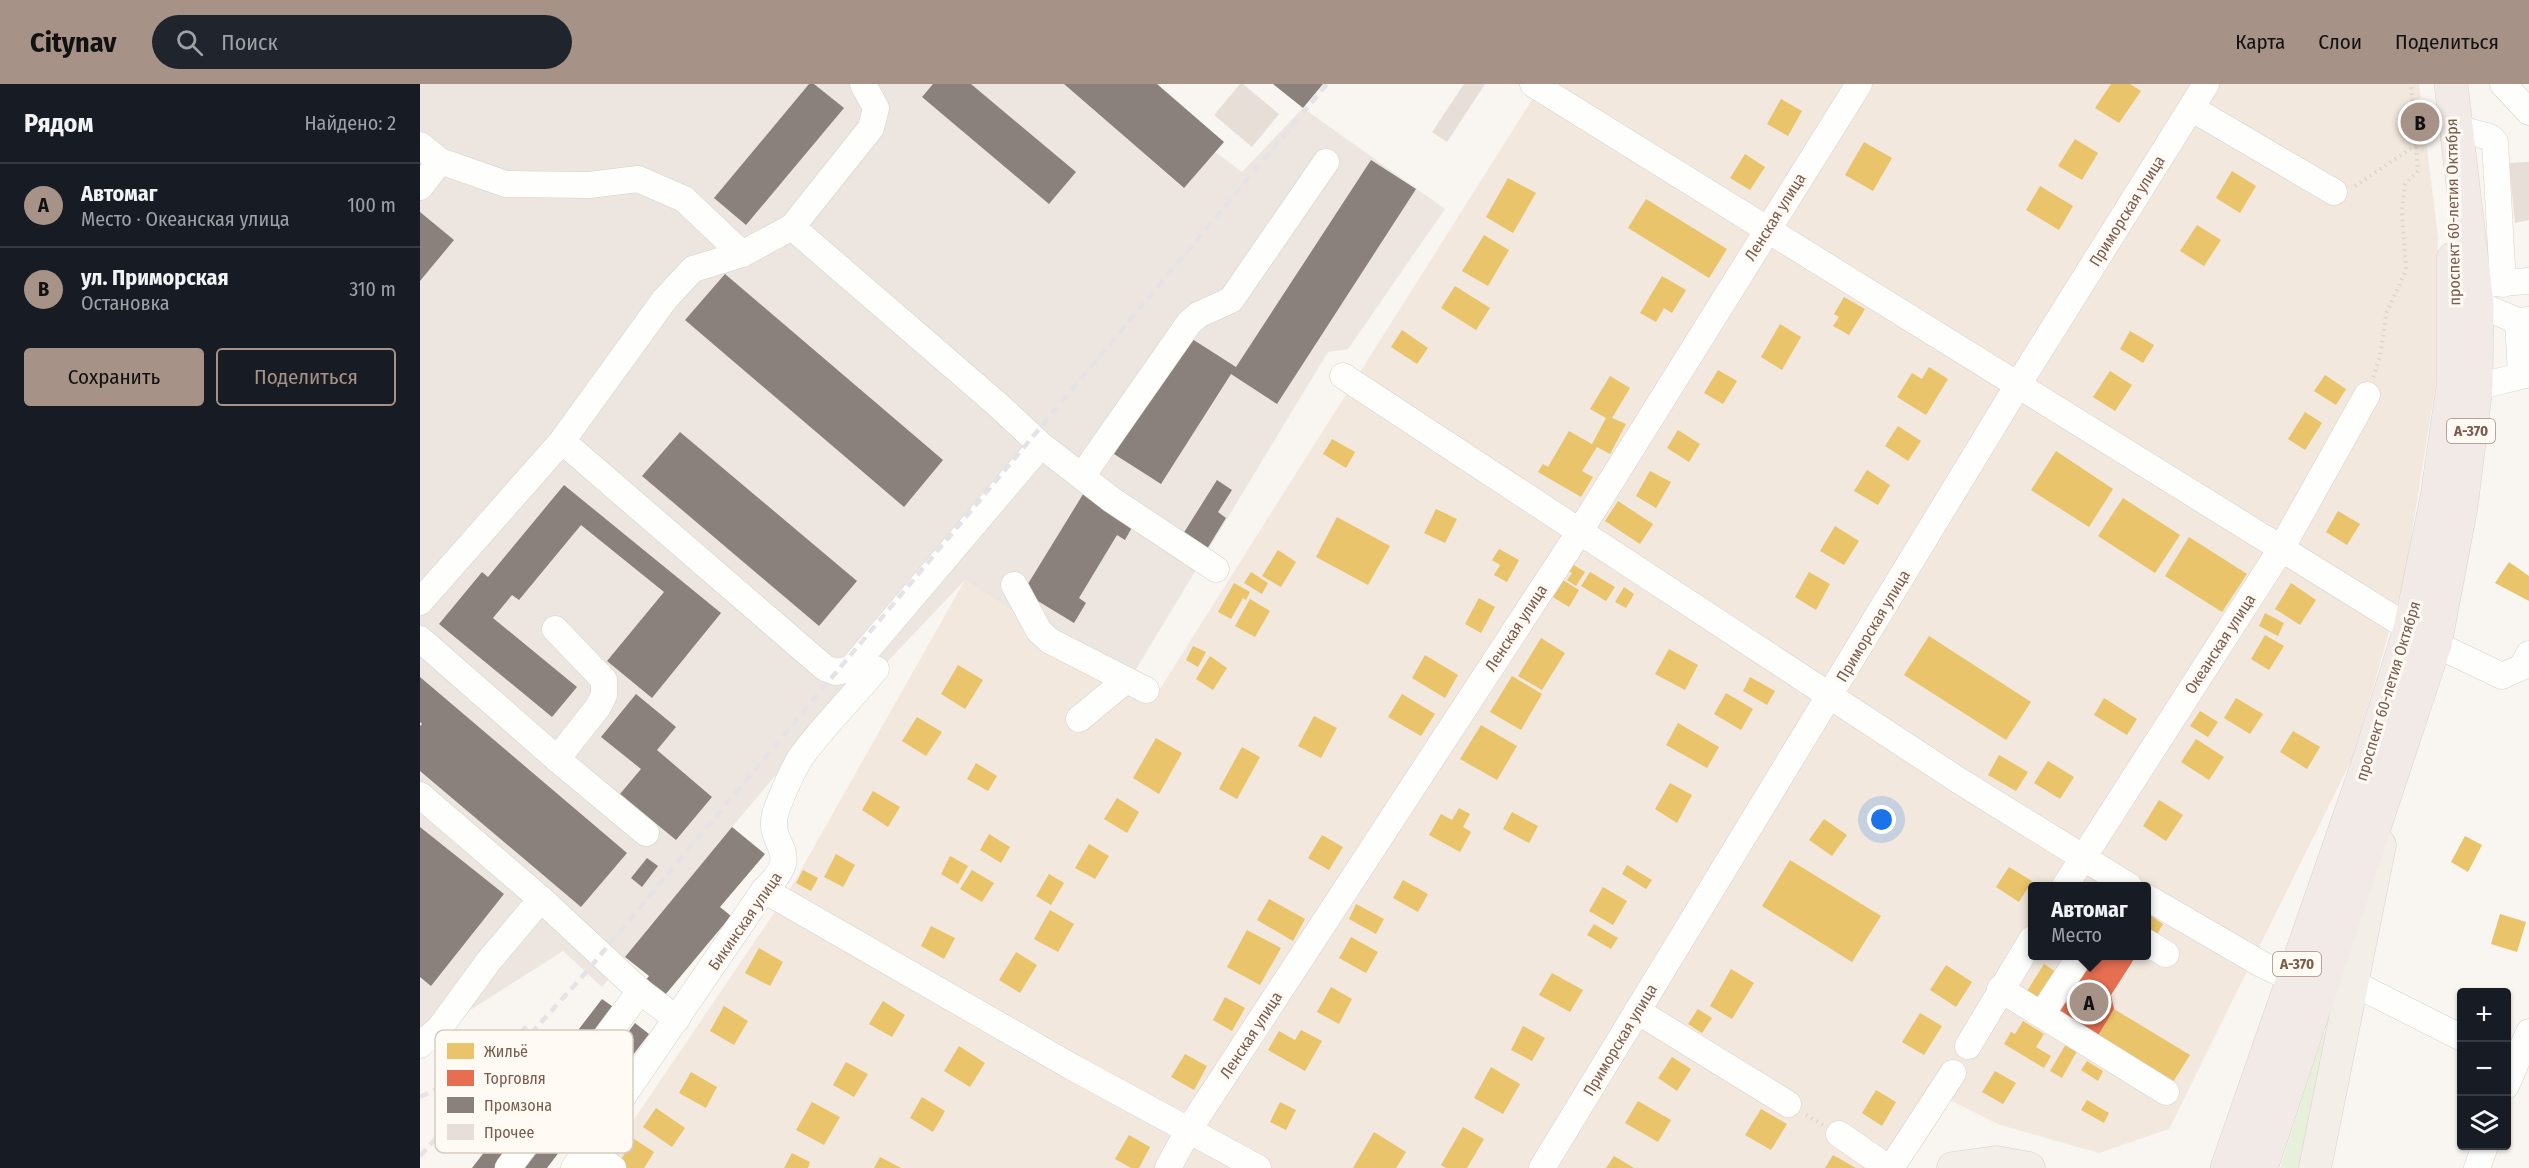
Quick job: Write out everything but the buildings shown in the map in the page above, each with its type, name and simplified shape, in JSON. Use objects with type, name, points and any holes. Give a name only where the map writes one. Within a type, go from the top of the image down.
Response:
[{"type":"highway","name":"проспект 60-летия Октября","points":[[2227,1168],[2395,768],[2423,637],[2461,507],[2485,291],[2456,128],[2451,85]]},
{"type":"highway","name":"проспект 60-летия Октября","points":[[2260,1168],[2306,984],[2369,761],[2423,637],[2437,496],[2453,386],[2451,85]]},
{"type":"main road","points":[[2315,1168],[2395,768]]},
{"type":"main road","points":[[1953,1168],[1996,1162],[2029,1168]]},
{"type":"street","points":[[420,602],[562,441],[664,299],[693,269],[741,254],[792,227],[871,128],[876,108],[863,84]]},
{"type":"street","points":[[1534,84],[2423,637],[2502,676],[2522,667],[2529,654]]},
{"type":"street","name":"Ленская улица","points":[[1168,1168],[1188,1131],[1580,531],[1859,84]]},
{"type":"street","name":"Приморская улица","points":[[1542,1168],[2018,386],[2206,84]]},
{"type":"street","points":[[2503,84],[2529,112]]},
{"type":"street","points":[[2191,108],[2334,192]]},
{"type":"street","points":[[420,187],[430,153],[506,184],[589,185],[638,179],[684,199],[741,254]]},
{"type":"street","points":[[1082,476],[1189,323],[1198,315],[1231,300],[1326,162]]},
{"type":"street","points":[[792,227],[997,404],[1041,445],[1112,500],[1216,569]]},
{"type":"street","points":[[2485,291],[2529,281]]},
{"type":"street","points":[[2476,387],[2525,374],[2523,321],[2485,291]]},
{"type":"street","points":[[1343,376],[1948,774],[2122,882]]},
{"type":"street","name":"Океанская улица","points":[[2068,882],[2281,549],[2367,395]]},
{"type":"street","points":[[562,441],[825,668],[836,672],[851,669],[1041,445]]},
{"type":"street","points":[[1014,585],[1039,631],[1050,641],[1136,685],[1078,719]]},
{"type":"street","points":[[555,629],[604,680],[604,695],[598,707],[557,759]]},
{"type":"street","points":[[420,639],[557,759],[646,833]]},
{"type":"street","name":"Бикинская улица","points":[[633,1082],[764,890],[777,878],[785,861],[781,844],[773,829],[776,811],[788,784],[801,758],[876,669]]},
{"type":"street","points":[[420,795],[541,899],[640,991],[676,1019]]},
{"type":"street","points":[[764,890],[1072,1067],[1258,1168]]},
{"type":"street","points":[[438,1030],[488,962],[541,899]]},
{"type":"street","points":[[2151,900],[2185,921],[2306,984]]},
{"type":"street","points":[[1968,1046],[2028,945]]},
{"type":"street","points":[[2042,1014],[2077,960]]},
{"type":"street","points":[[2353,983],[2457,1035]]},
{"type":"street","points":[[2000,989],[2166,1092]]},
{"type":"street","points":[[611,1030],[640,991]]},
{"type":"street","points":[[1637,1011],[1788,1104]]},
{"type":"street","points":[[420,1045],[435,1032]]},
{"type":"street","points":[[2511,1066],[2529,1032]]},
{"type":"street","points":[[1839,1134],[1889,1168],[1953,1073]]},
{"type":"street","points":[[2476,1168],[2483,1150]]},
{"type":"street","points":[[508,1168],[519,1153]]},
{"type":"street","points":[[580,1159],[613,1168]]},
{"type":"path","points":[[2367,395],[2380,357],[2386,314],[2406,270],[2402,210],[2405,184],[2418,171],[2411,84]]},
{"type":"path","points":[[2334,192],[2354,186],[2416,145]]},
{"type":"path","points":[[1788,1104],[1839,1134]]},
{"type":"shaded area","points":[[420,84],[1064,84],[1183,188],[1215,152],[1242,172],[1303,108],[1445,209],[1348,349],[1328,352],[1127,684],[965,580],[886,663],[876,656],[732,827],[602,987],[563,951],[439,1030],[435,1030],[435,1032],[420,1042]]},
{"type":"shaded area","points":[[1542,84],[2419,84],[2438,237],[2436,382],[2405,575],[2354,755],[2169,1129],[2099,1153],[2000,1125],[1946,1098],[1903,1168],[601,1168],[611,1153],[633,1153],[633,1121],[789,891],[965,580],[1153,700]]},
{"type":"green space","points":[[2342,990],[2306,1168],[2280,1168],[2318,1050]]},
{"type":"railway","points":[[534,1030],[582,977],[1327,84]]},
{"type":"railway","points":[[523,1030],[531,1023]]},
{"type":"railway","points":[[420,1097],[435,1090]]},
{"type":"railway","points":[[420,1156],[435,1139]]},
{"type":"place","name":"ул. Приморская","points":[[2420,122]]},
{"type":"place","name":"Автомаг","points":[[2089,1002]]}]
